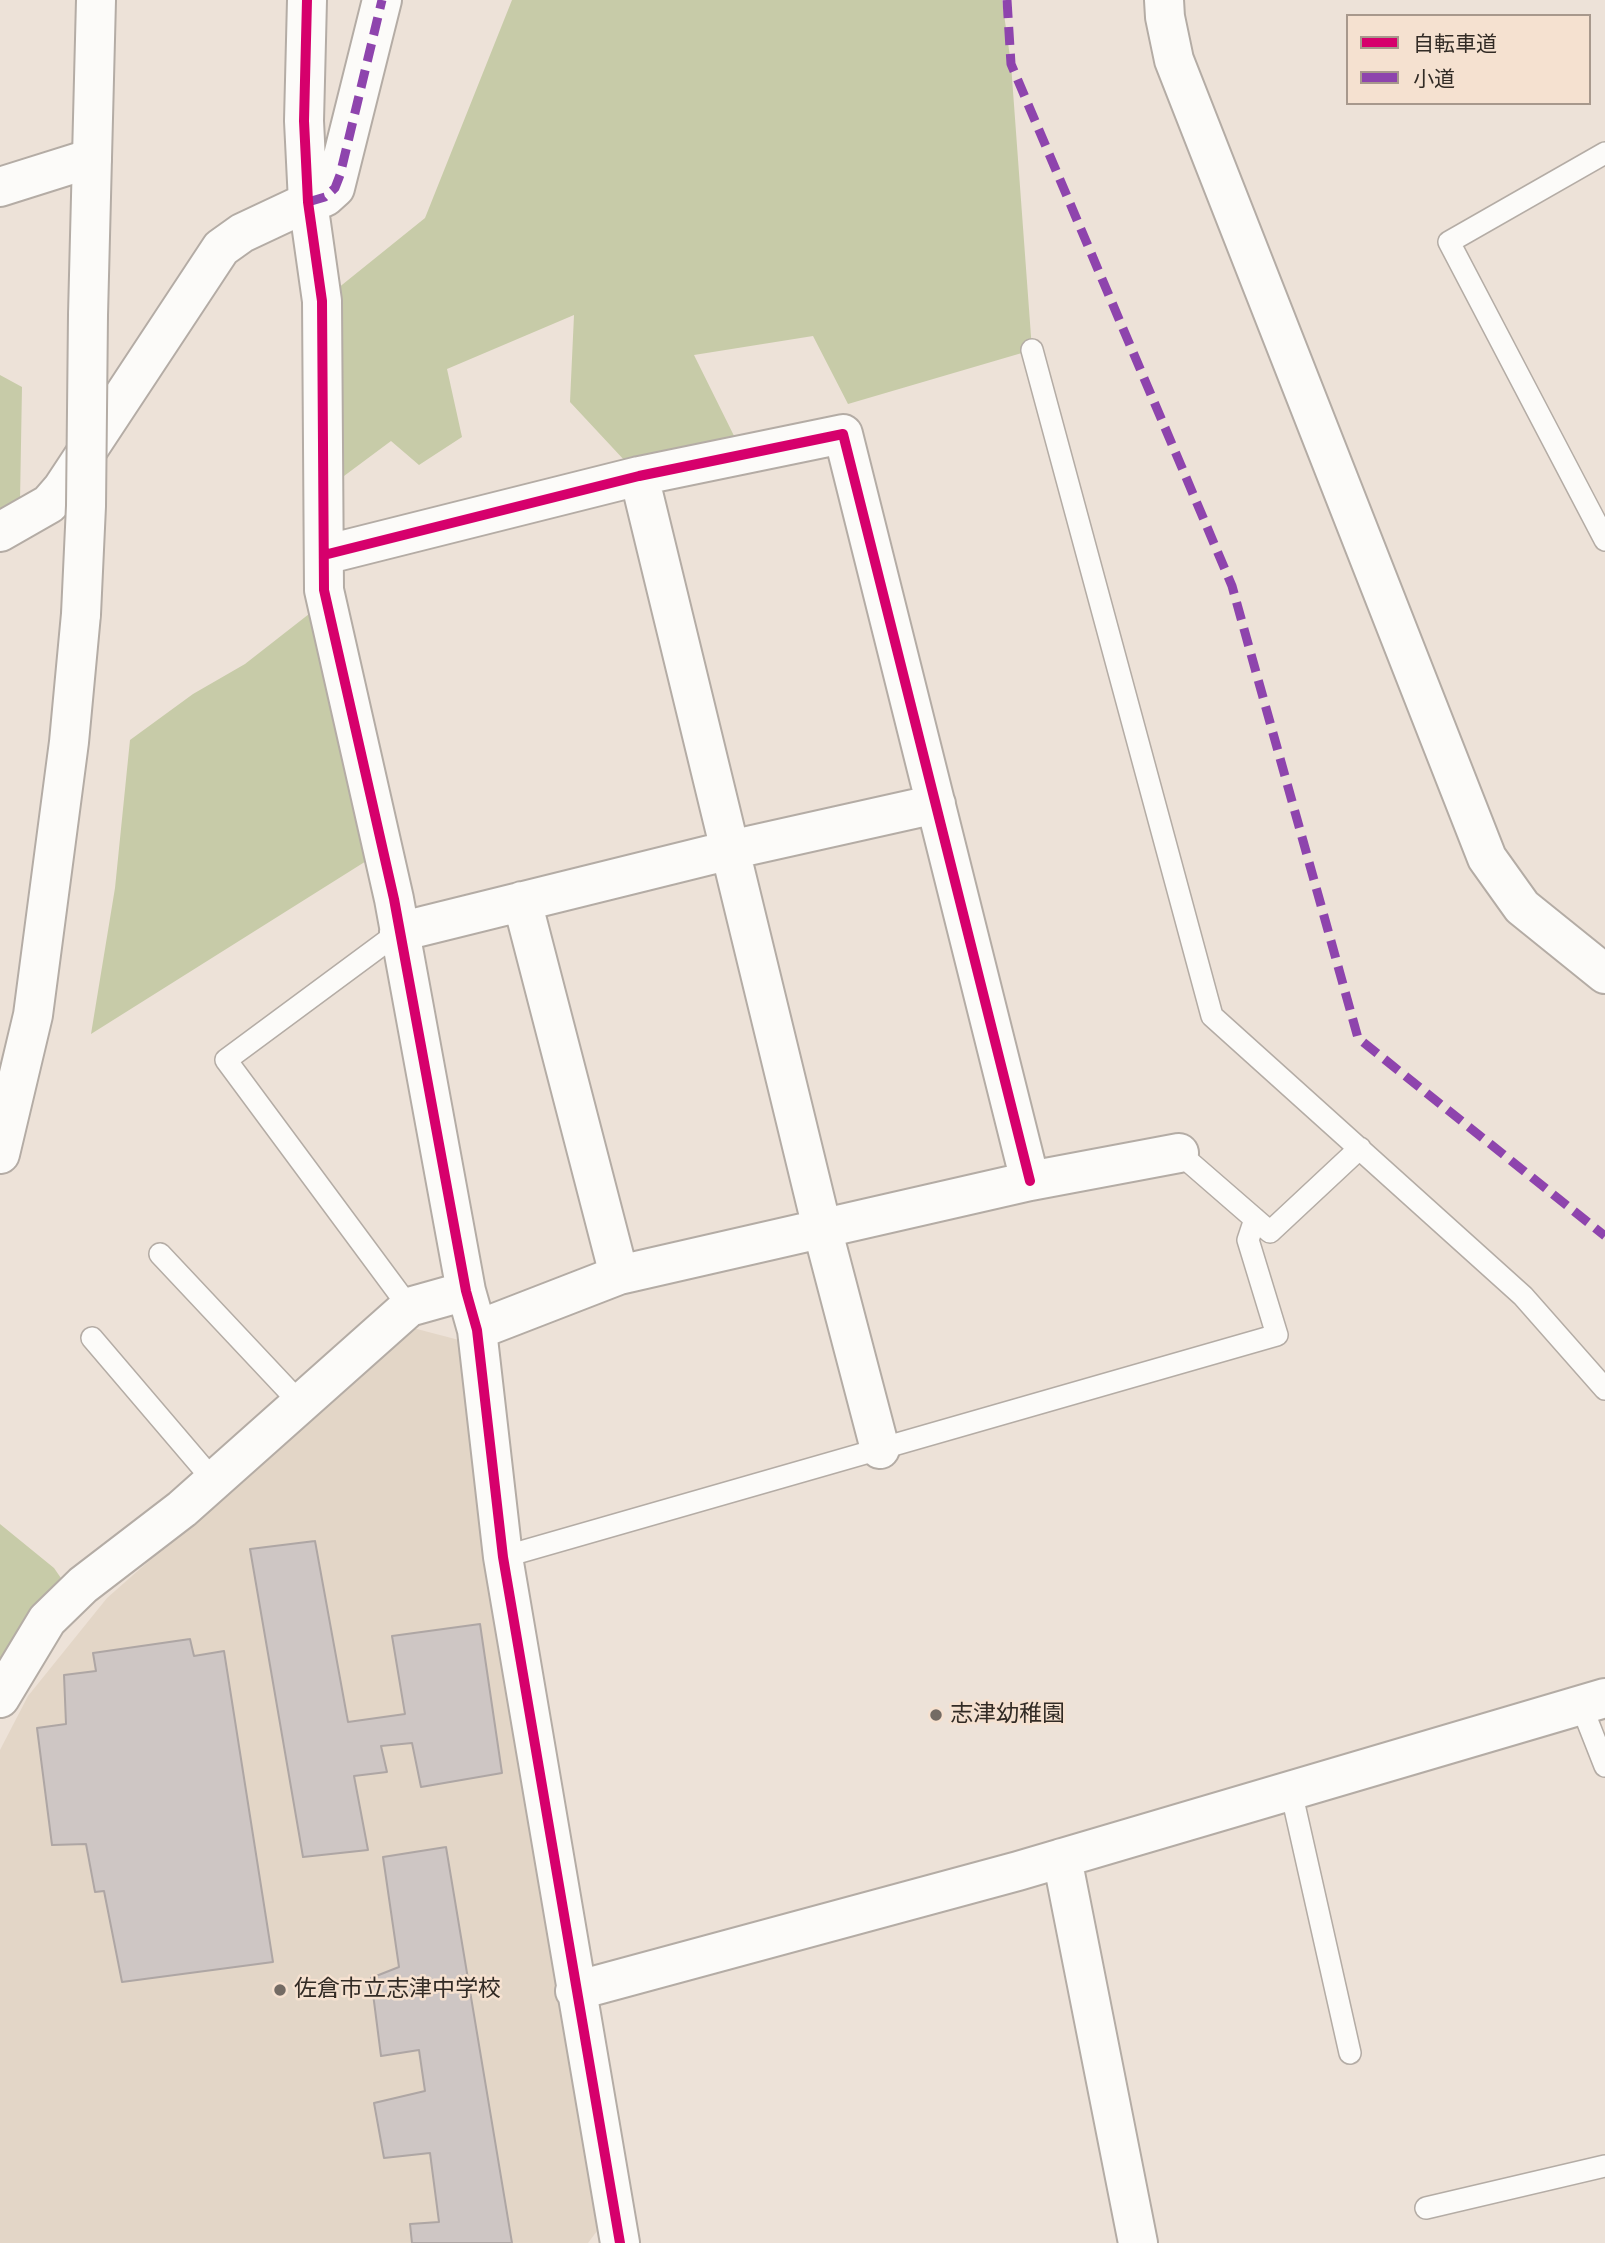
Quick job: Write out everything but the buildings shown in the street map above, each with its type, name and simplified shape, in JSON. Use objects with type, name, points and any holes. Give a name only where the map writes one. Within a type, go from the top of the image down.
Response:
[{"type":"street","points":[[0,1154],[33,1015],[69,742],[81,614],[86,506],[96,0]]},
{"type":"street","points":[[307,0],[304,121],[308,202],[322,301],[324,590],[399,932],[466,1291],[477,1330],[503,1557],[620,2243]]},
{"type":"street","points":[[0,532],[48,504],[62,489],[221,248],[243,233],[308,202],[325,197],[335,188],[382,0]]},
{"type":"street","points":[[1164,0],[1174,60],[1488,858],[1522,907],[1605,974]]},
{"type":"street","points":[[0,187],[92,158]]},
{"type":"street","points":[[324,555],[639,476],[843,433],[1030,1181]]},
{"type":"street","points":[[639,476],[822,1228],[880,1449]]},
{"type":"street","points":[[399,932],[730,850],[936,804]]},
{"type":"street","points":[[522,901],[619,1275]]},
{"type":"street","points":[[477,1330],[619,1275],[1030,1181],[1179,1153]]},
{"type":"street","points":[[0,1698],[47,1620],[83,1585],[183,1509],[409,1307],[466,1291]]},
{"type":"street","points":[[575,1991],[1062,1858],[1593,1701]]},
{"type":"street","points":[[1062,1858],[1138,2243]]},
{"type":"lane","points":[[1605,153],[1449,242],[1605,540]]},
{"type":"lane","points":[[1032,351],[1212,1016],[1523,1296],[1605,1389]]},
{"type":"lane","points":[[399,932],[226,1060],[409,1307]]},
{"type":"lane","points":[[1179,1153],[1270,1232],[1360,1148]]},
{"type":"lane","points":[[503,1557],[1277,1335],[1248,1240],[1255,1219]]},
{"type":"lane","points":[[160,1254],[301,1404]]},
{"type":"lane","points":[[92,1338],[214,1481]]},
{"type":"lane","points":[[1593,1701],[1605,1766]]},
{"type":"lane","points":[[1291,1791],[1350,2053]]},
{"type":"lane","points":[[1426,2208],[1605,2166]]},
{"type":"shaded area","name":"佐倉市立志津中学校","points":[[413,1328],[459,1340],[597,2231],[588,2243],[0,2243],[0,1750],[28,1696],[107,1598]]},
{"type":"green space","points":[[512,0],[1002,0],[1011,64],[1032,350],[848,404],[813,336],[694,355],[743,454],[639,476],[570,402],[574,315],[447,369],[462,437],[419,465],[391,441],[344,476],[322,301],[425,218]]},
{"type":"green space","points":[[0,375],[22,387],[20,501],[0,512]]},
{"type":"green space","points":[[309,614],[320,625],[371,858],[91,1034],[115,888],[130,740],[193,694],[245,664]]},
{"type":"green space","points":[[0,1524],[54,1568],[63,1581],[0,1675]]},
{"type":"marked path","points":[[308,202],[325,197],[335,188],[340,175],[382,0]]},
{"type":"marked path","points":[[1007,0],[1011,64],[1232,586],[1358,1038],[1605,1236]]},
{"type":"cycle path","points":[[307,0],[304,121],[308,202],[322,301],[324,590],[394,899],[466,1291],[477,1330],[503,1557],[620,2243]]},
{"type":"cycle path","points":[[324,555],[639,476],[843,434],[1030,1181]]},
{"type":"place","name":"志津幼稚園","points":[[936,1715]]},
{"type":"place","name":"佐倉市立志津中学校","points":[[280,1990]]}]
